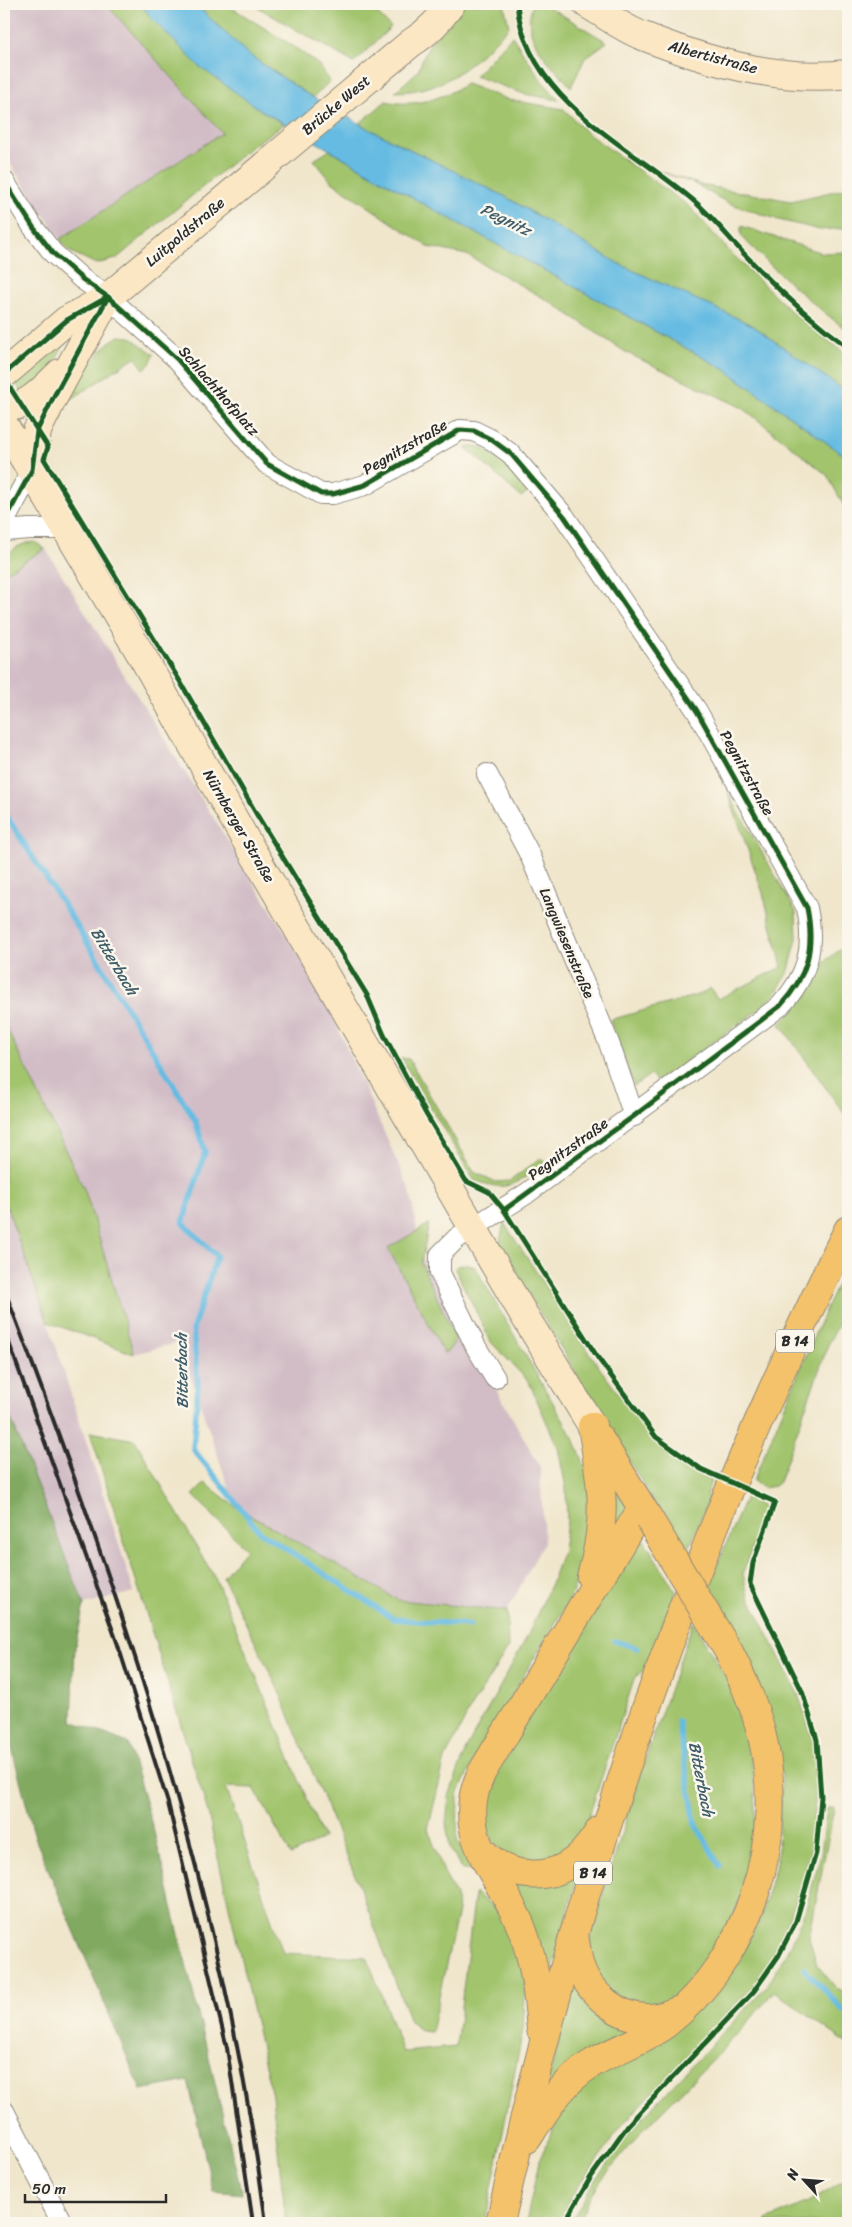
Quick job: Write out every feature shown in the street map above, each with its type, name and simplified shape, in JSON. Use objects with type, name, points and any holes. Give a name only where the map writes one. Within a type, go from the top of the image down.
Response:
[{"type":"main road","points":[[411,43],[436,4]]},
{"type":"main road","points":[[411,43],[436,25],[451,4]]},
{"type":"main road","name":"Albertistraße","points":[[587,4],[641,36],[734,66],[779,74],[848,74]]},
{"type":"main road","name":"Brücke West","points":[[261,168],[411,43]]},
{"type":"main road","name":"Luitpoldstraße","points":[[4,374],[67,320],[108,297],[261,168]]},
{"type":"main road","name":"Luitpoldstraße","points":[[32,470],[38,431],[72,362],[108,297]]},
{"type":"main road","name":"Luitpoldstraße","points":[[4,403],[7,405],[21,404],[40,392],[72,362]]},
{"type":"main road","name":"Nürnberger Straße","points":[[4,425],[145,661],[473,1229],[592,1426]]},
{"type":"main road","name":"B 14","points":[[500,2223],[542,2048],[574,1933],[612,1812],[666,1656],[746,1454],[807,1316],[848,1230]]},
{"type":"main road","points":[[515,2159],[544,2112],[573,2078],[589,2065],[652,2033],[681,2010],[711,1975],[736,1937],[754,1895],[766,1843],[769,1782],[762,1737],[749,1693],[728,1652],[592,1426]]},
{"type":"main road","points":[[579,1611],[597,1555],[604,1512],[600,1472],[592,1426]]},
{"type":"main road","points":[[542,2048],[538,1993],[528,1948],[512,1908],[474,1838],[470,1814],[471,1798],[475,1785],[579,1611],[646,1513]]},
{"type":"main road","points":[[479,1847],[489,1858],[516,1873],[546,1874],[574,1861],[599,1832],[612,1812]]},
{"type":"main road","points":[[574,1933],[580,1966],[590,1986],[603,2000],[626,2014],[638,2017],[649,2018],[681,2010]]},
{"type":"street","name":"Schlachthofplatz","points":[[4,181],[15,201],[53,253],[82,279],[108,297],[178,360],[267,464],[321,494],[332,494]]},
{"type":"street","name":"Pegnitzstraße","points":[[332,494],[365,485],[460,430],[474,431],[492,440],[511,454],[564,516],[697,711],[807,908],[812,930],[808,964],[793,992],[780,1006],[634,1116],[526,1194],[473,1229]]},
{"type":"street","points":[[4,522],[32,470]]},
{"type":"street","points":[[4,531],[29,528],[65,529]]},
{"type":"street","name":"Langwiesenstraße","points":[[487,774],[530,855],[609,1044],[634,1116]]},
{"type":"street","points":[[473,1229],[457,1238],[440,1255],[440,1273],[476,1347],[494,1378]]},
{"type":"street","points":[[4,2111],[62,2223]]},
{"type":"shaded area","points":[[4,4],[106,4],[222,133],[60,239],[4,154]]},
{"type":"shaded area","points":[[45,548],[322,992],[410,1191],[422,1258],[540,1467],[544,1542],[507,1611],[398,1600],[235,1506],[179,1342],[134,1354],[85,1191],[4,1023],[4,573]]},
{"type":"shaded area","points":[[4,1199],[48,1322],[134,1592],[84,1605],[4,1401]]},
{"type":"green space","points":[[106,4],[141,4],[152,19],[259,109],[284,124],[252,146],[116,259],[96,264],[69,251],[60,239],[222,133]]},
{"type":"green space","points":[[195,4],[226,4],[293,46],[319,65],[330,81],[313,98],[248,54]]},
{"type":"green space","points":[[252,4],[368,4],[391,27],[354,63]]},
{"type":"green space","points":[[459,4],[504,4],[509,27],[459,73],[431,86],[395,92],[418,71],[424,55],[435,37]]},
{"type":"green space","points":[[533,4],[544,4],[607,42],[585,58],[571,87],[546,59],[533,39],[530,28],[530,16]]},
{"type":"green space","points":[[512,36],[542,81],[559,100],[524,94],[475,76]]},
{"type":"green space","points":[[466,84],[509,100],[564,109],[586,132],[690,207],[729,251],[792,312],[848,356],[848,393],[752,325],[619,264],[506,197],[359,124],[386,101],[407,103],[428,100],[448,94]]},
{"type":"green space","points":[[330,150],[427,206],[724,369],[848,458],[848,513],[827,475],[743,408],[627,353],[547,300],[467,255],[428,247],[332,182],[314,160]]},
{"type":"green space","points":[[623,159],[701,185],[791,201],[848,188],[848,228],[820,230],[779,220],[728,203],[691,182]]},
{"type":"green space","points":[[741,226],[822,253],[848,252],[848,331],[793,286],[754,249],[741,236]]},
{"type":"green space","points":[[69,335],[46,378],[24,395],[13,380]]},
{"type":"green space","points":[[119,336],[130,337],[154,354],[150,364],[144,369],[135,357],[58,408],[63,417],[49,427],[56,405],[109,342]]},
{"type":"green space","points":[[465,447],[481,447],[501,461],[528,492],[521,497]]},
{"type":"green space","points":[[35,542],[45,549],[4,573],[4,559],[14,549],[21,545]]},
{"type":"green space","points":[[728,793],[796,912],[797,939],[789,970],[775,995],[756,1012],[657,1082],[651,1074],[634,1086],[610,1020],[701,994],[710,988],[718,999],[782,967],[763,893]]},
{"type":"green space","points":[[848,944],[848,1119],[780,1024],[807,996],[818,966]]},
{"type":"green space","points":[[4,1023],[85,1191],[134,1354],[48,1322],[4,1199]]},
{"type":"green space","points":[[401,1058],[409,1059],[474,1172],[496,1182],[510,1181],[541,1158],[546,1162],[520,1181],[505,1186],[486,1184],[474,1180]]},
{"type":"green space","points":[[504,1223],[601,1370],[652,1439],[678,1462],[711,1481],[706,1495],[710,1496],[686,1555],[499,1245]]},
{"type":"green space","points":[[429,1224],[421,1263],[456,1339],[449,1350],[444,1353],[388,1248]]},
{"type":"green space","points":[[848,1263],[848,1305],[828,1345],[779,1482],[774,1486],[764,1488],[753,1481],[829,1301]]},
{"type":"green space","points":[[467,1264],[475,1267],[575,1441],[591,1481],[584,1555],[571,1597],[480,1748],[458,1794],[457,1840],[472,1869],[462,1870],[450,1848],[446,1823],[449,1796],[467,1747],[528,1635],[552,1581],[563,1551],[567,1521],[566,1488],[558,1448],[529,1382],[491,1342],[455,1269],[457,1266]]},
{"type":"green space","points":[[4,1401],[84,1605],[75,1647],[72,1721],[128,1743],[154,1832],[242,2194],[213,2191],[188,2081],[141,2090],[35,1838],[4,1718]]},
{"type":"green space","points":[[90,1432],[135,1440],[216,1580],[323,1838],[291,1855],[254,1788],[226,1787],[283,1953],[367,1957],[403,2052],[456,2047],[475,1893],[506,1916],[526,1981],[523,2030],[485,2223],[286,2223],[272,2096],[207,1809]]},
{"type":"green space","points":[[608,1479],[629,1510],[614,1539]]},
{"type":"green space","points":[[205,1483],[235,1506],[398,1600],[507,1611],[508,1648],[470,1709],[445,1759],[428,1829],[445,1875],[456,1895],[458,1911],[431,2032],[421,2031],[410,2021],[358,1883],[279,1691],[223,1577],[246,1549],[193,1495]]},
{"type":"green space","points":[[746,1497],[766,1509],[743,1573],[747,1593],[798,1694],[813,1739],[816,1789],[810,1857],[800,1892],[774,1954],[754,1986],[623,2124],[572,2196],[559,2223],[526,2223],[539,2161],[559,2116],[580,2089],[741,1955],[760,1919],[777,1861],[782,1774],[707,1589]]},
{"type":"green space","points":[[638,1530],[676,1592],[644,1670],[635,1677],[582,1837],[570,1854],[542,1867],[514,1859],[497,1847],[487,1828],[486,1807],[494,1774]]},
{"type":"green space","points":[[693,1622],[730,1685],[745,1726],[753,1770],[755,1801],[753,1846],[750,1864],[740,1898],[725,1931],[706,1962],[681,1995],[665,2004],[649,2006],[617,2002],[590,1966],[590,1937],[638,1780]]},
{"type":"green space","points":[[827,1808],[834,1808],[809,1938],[817,1965],[837,1989],[848,1995],[848,2044],[774,1991],[733,2038],[626,2150],[598,2185],[577,2223],[570,2223],[595,2180],[631,2130],[767,1986],[792,1943],[807,1905],[821,1854]]},
{"type":"green space","points":[[578,1875],[549,1984],[507,1886]]},
{"type":"green space","points":[[580,1987],[641,2027],[551,2088],[547,2085],[573,1989]]},
{"type":"green space","points":[[848,2178],[848,2220],[842,2223],[765,2223],[771,2218],[808,2202]]},
{"type":"water","name":"Pegnitz","points":[[141,4],[195,4],[248,54],[307,94],[367,128],[506,197],[619,264],[752,325],[848,393],[848,458],[724,369],[427,206],[259,109],[200,67],[152,19]]},
{"type":"waterway","name":"Bitterbach","points":[[4,816],[7,817],[77,926],[195,1120],[205,1152],[183,1223],[217,1256],[193,1328],[198,1385],[193,1449],[260,1532],[394,1619],[470,1625]]},
{"type":"waterway","name":"Bitterbach","points":[[615,1641],[637,1648]]},
{"type":"waterway","name":"Bitterbach","points":[[678,1721],[695,1823],[720,1866]]},
{"type":"waterway","name":"Bitterbach","points":[[804,1969],[848,2015]]},
{"type":"railway","points":[[4,1289],[88,1517],[127,1632],[163,1748],[196,1866],[224,1984],[248,2103],[266,2223]]},
{"type":"railway","points":[[4,1329],[117,1642],[168,1803],[227,2048],[253,2223]]},
{"type":"cycle path","points":[[517,4],[525,38],[539,67],[560,94],[584,118],[694,201],[784,294],[848,347]]},
{"type":"cycle path","points":[[4,181],[33,227],[53,253],[82,279],[108,297],[178,360],[267,464],[321,494],[333,494],[365,485],[460,430],[474,431],[492,440],[511,454],[564,516],[697,711],[807,908],[810,936],[807,961],[797,984],[780,1006],[634,1116],[504,1210]]},
{"type":"cycle path","points":[[4,374],[67,320],[108,297]]},
{"type":"cycle path","points":[[4,522],[32,470],[37,431],[108,297]]},
{"type":"cycle path","points":[[4,373],[9,386],[48,447],[44,459],[181,683],[257,815],[367,995],[384,1035],[426,1114],[466,1181],[489,1192],[504,1210],[598,1358],[656,1437],[701,1469],[775,1502],[753,1563],[750,1584],[802,1691],[817,1740],[821,1797],[816,1853],[796,1921],[779,1955],[754,1991],[628,2125],[591,2177],[564,2223]]}]
